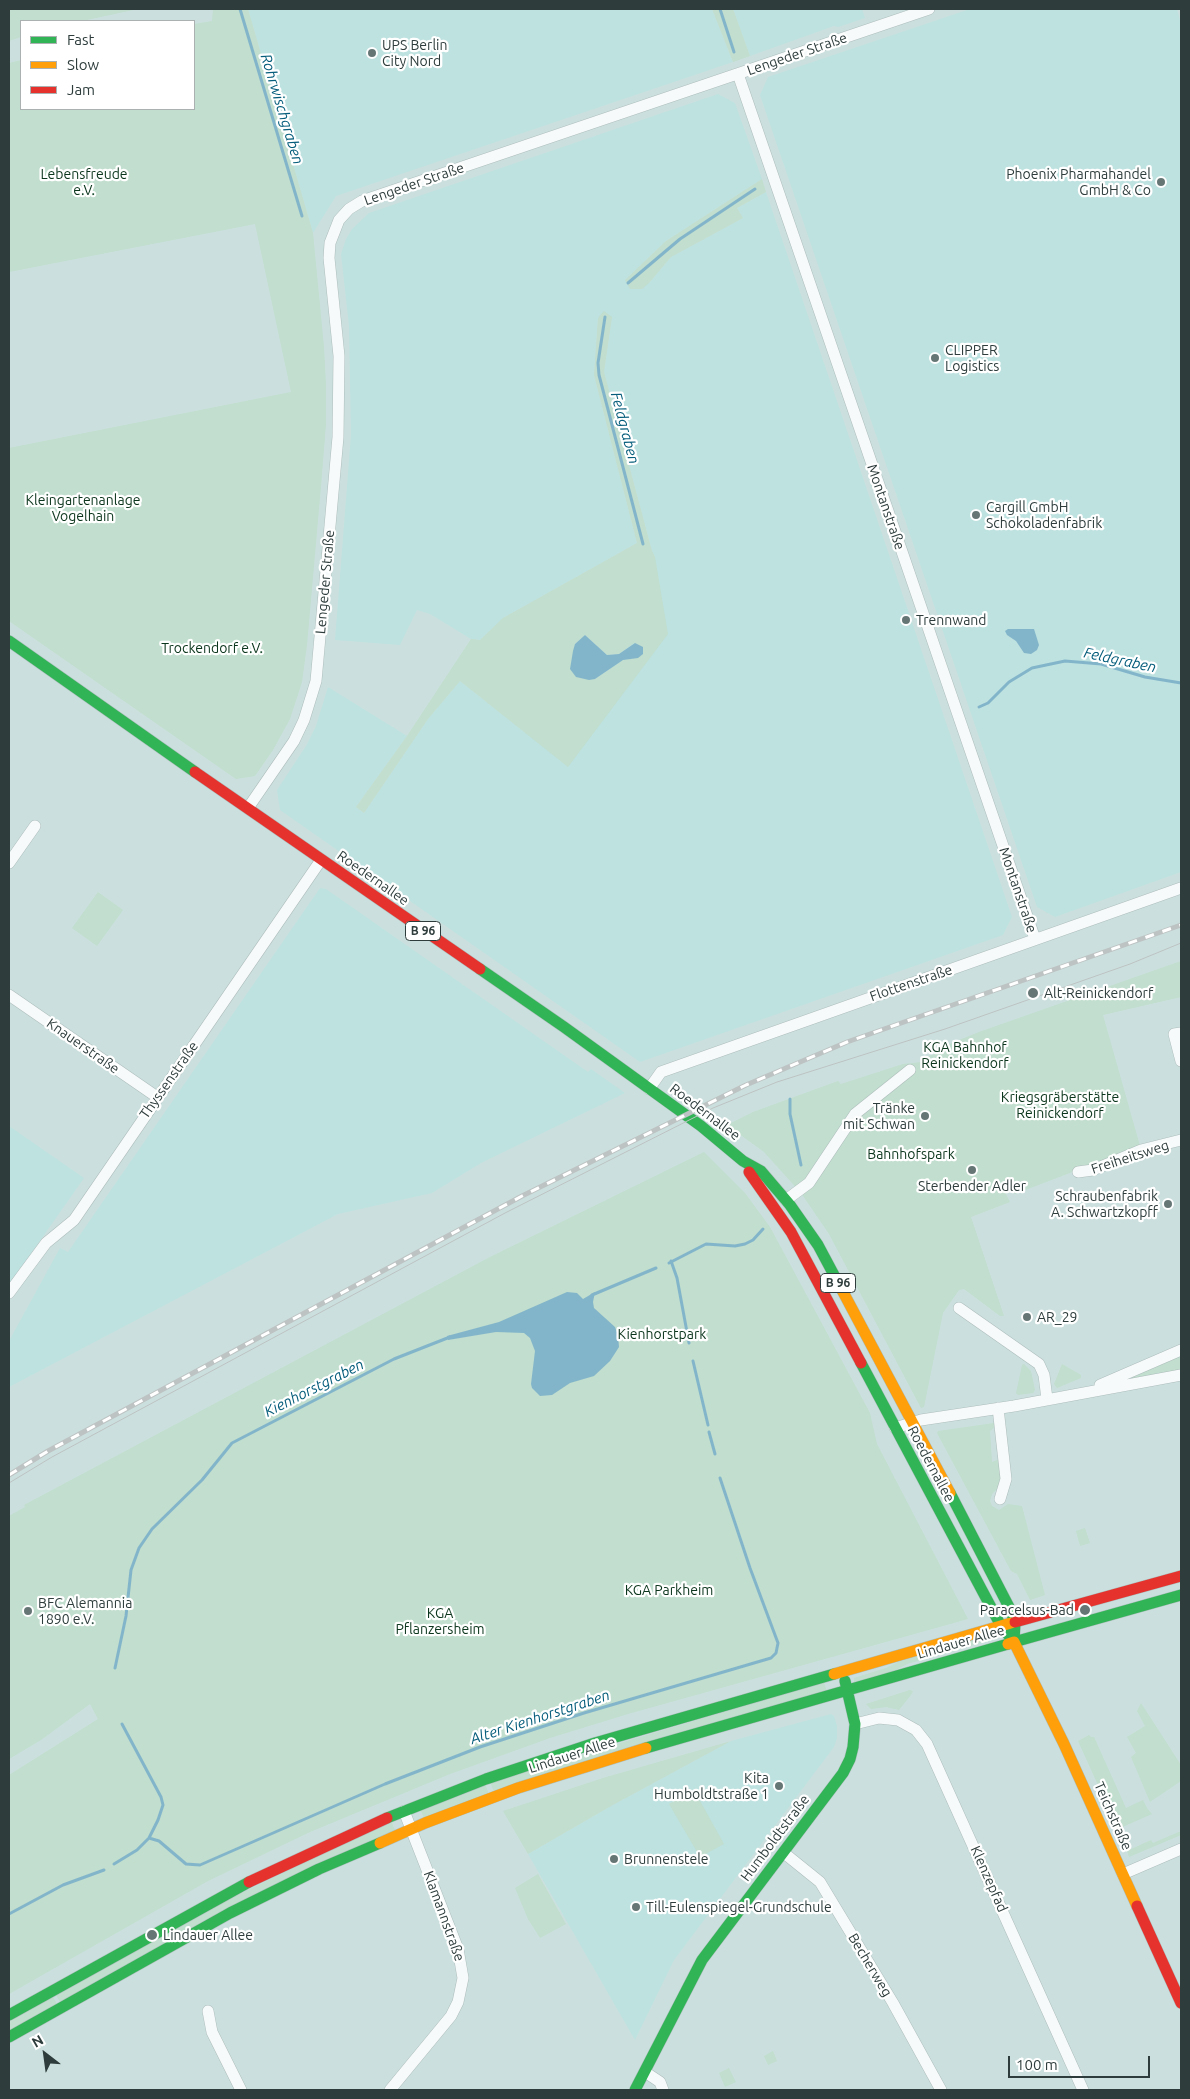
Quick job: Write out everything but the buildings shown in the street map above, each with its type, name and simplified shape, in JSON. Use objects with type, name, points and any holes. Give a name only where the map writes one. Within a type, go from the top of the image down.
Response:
[{"type":"main road","name":"Roedernallee","points":[[9,641],[321,860],[564,1027],[701,1126],[743,1161],[761,1171],[786,1200],[818,1245],[1008,1604],[1014,1622]]},
{"type":"main road","name":"Roedernallee","points":[[743,1161],[753,1179],[791,1232],[1001,1626]]},
{"type":"main road","name":"Lindauer Allee","points":[[9,2015],[253,1880],[404,1811],[486,1779],[595,1743],[1014,1622],[1181,1576]]},
{"type":"main road","name":"Lindauer Allee","points":[[9,2036],[230,1913],[319,1869],[411,1828],[493,1797],[590,1764],[1181,1595]]},
{"type":"main road","name":"B 96","points":[[1014,1622],[1014,1642]]},
{"type":"main road","name":"B 96","points":[[1001,1626],[1014,1642]]},
{"type":"main road","name":"Teichstraße","points":[[1014,1642],[1054,1724],[1181,2003]]},
{"type":"main road","name":"Humboldtstraße","points":[[636,2090],[702,1960],[843,1773],[850,1759],[855,1724],[843,1672]]},
{"type":"street","name":"Lengeder Straße","points":[[248,808],[294,741],[304,720],[316,681],[338,446],[339,356],[329,258],[330,243],[339,220],[349,209],[362,201],[929,9]]},
{"type":"street","name":"Montanstraße","points":[[738,74],[1035,939]]},
{"type":"street","points":[[9,863],[35,826]]},
{"type":"street","name":"Thyssenstraße","points":[[9,1293],[46,1242],[74,1220],[321,860]]},
{"type":"street","name":"Flottenstraße","points":[[649,1089],[661,1072],[1181,888]]},
{"type":"street","name":"Knauerstraße","points":[[9,995],[157,1097]]},
{"type":"street","points":[[1181,1032],[1174,1034],[1181,1062]]},
{"type":"street","points":[[786,1200],[809,1183],[855,1114],[910,1070]]},
{"type":"street","name":"Freiheitsweg","points":[[1078,1172],[1093,1170],[1141,1150],[1181,1140]]},
{"type":"street","points":[[959,1308],[1039,1364],[1044,1375],[1048,1400]]},
{"type":"street","points":[[1084,1392],[1181,1350]]},
{"type":"street","points":[[895,1428],[913,1422],[1048,1400],[1181,1375]]},
{"type":"street","points":[[998,1408],[1006,1479],[1000,1499]]},
{"type":"street","name":"Klenzepfad","points":[[855,1724],[878,1718],[898,1720],[916,1730],[927,1744],[1083,2090]]},
{"type":"street","name":"Klamannstraße","points":[[390,2090],[451,2016],[458,2002],[464,1978],[458,1949],[404,1811]]},
{"type":"street","points":[[1123,1874],[1181,1849]]},
{"type":"street","name":"Becherweg","points":[[784,1853],[820,1882],[893,2004],[940,2090]]},
{"type":"street","points":[[208,2012],[212,2032],[241,2090]]},
{"type":"street","points":[[645,2072],[660,2082],[663,2090]]},
{"type":"shaded area","points":[[248,9],[712,9],[733,62],[336,196],[313,233]]},
{"type":"shaded area","points":[[733,9],[862,9],[865,18],[838,27],[834,26],[750,56]]},
{"type":"shaded area","points":[[970,9],[1177,9],[1181,24],[1181,872],[1055,917],[1037,907],[760,95],[768,77]]},
{"type":"shaded area","points":[[718,94],[735,103],[762,179],[666,241],[625,280],[649,283],[671,257],[743,218],[737,208],[766,192],[1012,917],[1003,935],[640,1062],[280,810],[277,790],[306,746],[316,726],[328,687],[407,736],[356,807],[364,813],[428,719],[460,681],[568,766],[655,557],[604,372],[612,317],[598,318],[594,375],[637,543],[503,618],[480,640],[471,639],[430,614],[417,610],[400,645],[335,640],[351,435],[349,326],[341,254],[352,229],[369,213]]},
{"type":"shaded area","points":[[1008,629],[1034,629],[1039,645],[1037,650],[1031,654],[1024,653],[1016,641],[1007,635],[1005,631]]},
{"type":"shaded area","points":[[585,635],[607,655],[619,654],[635,643],[643,647],[643,654],[638,658],[623,660],[595,679],[589,680],[576,677],[570,669],[573,651],[575,644]]},
{"type":"shaded area","points":[[320,888],[326,889],[588,1072],[591,1069],[625,1093],[481,1163],[432,1193],[338,1214],[9,1387],[9,1341],[60,1248],[68,1252]]},
{"type":"shaded area","points":[[9,1126],[84,1178],[9,1285]]},
{"type":"shaded area","points":[[567,1292],[577,1293],[583,1299],[595,1292],[594,1308],[615,1327],[619,1347],[610,1361],[594,1376],[570,1383],[552,1395],[540,1396],[532,1388],[535,1351],[530,1338],[524,1333],[496,1332],[448,1340],[447,1336],[499,1322]]},
{"type":"shaded area","name":"Till-Eulenspiegel-Grundschule","points":[[831,1714],[834,1716],[837,1726],[837,1738],[834,1747],[674,1960],[635,2040],[528,1854],[611,1806],[731,1741]]},
{"type":"green space","points":[[9,9],[138,9],[87,20],[20,20],[20,37],[9,41]]},
{"type":"green space","points":[[213,9],[248,9],[313,233],[326,385],[326,424],[321,486],[302,682],[290,719],[273,750],[255,776],[236,779],[9,621],[9,448],[291,392],[255,224],[9,272],[9,63],[20,60],[20,110],[195,110],[195,24],[212,21]]},
{"type":"green space","points":[[712,9],[733,9],[750,56],[733,62]]},
{"type":"green space","points":[[762,179],[766,192],[737,208],[743,218],[671,257],[642,289],[630,289],[625,280],[666,241]]},
{"type":"green space","points":[[604,311],[612,317],[604,372],[655,557],[668,634],[568,767],[460,681],[428,719],[364,813],[356,807],[407,736],[471,639],[480,640],[503,618],[637,543],[594,375],[598,318]],"holes":[[[585,635],[607,655],[619,654],[634,643],[638,657],[623,660],[595,679],[575,644]]]},
{"type":"green space","points":[[98,892],[123,910],[97,946],[72,928]]},
{"type":"green space","points":[[1181,961],[1181,997],[1103,1015],[1140,1146],[1015,1194],[999,1181],[1010,1202],[971,1217],[1004,1316],[1000,1316],[964,1289],[959,1290],[943,1313],[924,1407],[921,1408],[829,1234],[801,1193],[764,1152],[727,1125],[753,1112],[838,1081],[841,1084],[903,1064],[922,1062],[921,1058],[935,1054],[947,1045],[979,1032]]},
{"type":"green space","points":[[704,1152],[745,1193],[770,1227],[870,1413],[877,1444],[968,1619],[628,1714],[550,1738],[450,1774],[310,1832],[208,1881],[9,1994],[9,1775],[98,1719],[90,1704],[41,1740],[9,1759],[9,1516],[25,1507],[24,1505],[490,1257]]},
{"type":"green space","points":[[1181,1355],[1181,1370],[1121,1382]]},
{"type":"green space","points":[[1024,1364],[1031,1371],[1035,1390],[1033,1393],[1018,1395],[1016,1393],[1022,1365]]},
{"type":"green space","points":[[1062,1364],[1081,1375],[1081,1378],[1057,1388],[1054,1384]]},
{"type":"green space","points":[[994,1423],[995,1427],[990,1431],[992,1462],[1000,1459],[1002,1479],[998,1488],[992,1494],[990,1501],[992,1506],[999,1510],[1008,1504],[1022,1506],[1045,1595],[1030,1600],[1017,1574],[1011,1571],[937,1433],[938,1431]]},
{"type":"green space","points":[[1085,1528],[1090,1543],[1080,1546],[1076,1531]]},
{"type":"green space","points":[[984,1636],[988,1641],[907,1664],[892,1672],[854,1682],[854,1678],[886,1668],[898,1662]]},
{"type":"green space","points":[[824,1682],[827,1692],[494,1792],[490,1782]]},
{"type":"green space","points":[[910,1690],[913,1691],[911,1695],[899,1710],[886,1707],[871,1709],[866,1704]]},
{"type":"green space","points":[[1141,1703],[1181,1765],[1181,1781],[1150,1802],[1131,1757],[1136,1753],[1127,1737],[1145,1726],[1137,1711]]},
{"type":"green space","points":[[1089,1735],[1094,1737],[1126,1808],[1143,1800],[1152,1814],[1118,1829],[1078,1741]]},
{"type":"green space","points":[[731,1741],[611,1806],[528,1854],[503,1811],[603,1778]]},
{"type":"green space","points":[[485,1784],[489,1794],[424,1818],[420,1809]]},
{"type":"green space","points":[[694,1790],[724,1844],[700,1857],[669,1804]]},
{"type":"green space","points":[[391,1821],[395,1830],[60,2002],[55,1993],[190,1918]]},
{"type":"green space","points":[[1181,1831],[1181,1835],[1129,1857],[1127,1851],[1151,1840],[1153,1843]]},
{"type":"green space","points":[[538,1874],[566,1924],[540,1938],[528,1919],[515,1888]]},
{"type":"green space","points":[[52,1995],[57,2004],[9,2031],[9,2020]]},
{"type":"green space","points":[[773,2051],[777,2061],[768,2065],[764,2056]]},
{"type":"green space","points":[[729,2068],[736,2082],[725,2087],[719,2073]]},
{"type":"waterway","name":"Rohrwischgraben","points":[[240,9],[302,216]]},
{"type":"waterway","points":[[720,9],[734,52]]},
{"type":"waterway","name":"Feldgraben","points":[[628,283],[680,239],[755,189]]},
{"type":"waterway","name":"Feldgraben","points":[[605,317],[598,363],[599,375],[643,544]]},
{"type":"waterway","name":"Feldgraben","points":[[979,707],[988,703],[1009,682],[1032,668],[1065,661],[1101,664],[1145,677],[1181,683]]},
{"type":"waterway","name":"Kienhorstgraben","points":[[790,1099],[790,1114],[801,1165]]},
{"type":"waterway","name":"Kienhorstgraben","points":[[669,1263],[706,1244],[735,1246],[745,1244],[753,1240],[763,1229]]},
{"type":"waterway","name":"Alter Kienhorstgraben","points":[[671,1261],[677,1278],[689,1343]]},
{"type":"waterway","name":"Kienhorstgraben","points":[[592,1295],[656,1268]]},
{"type":"waterway","name":"Kienhorstgraben","points":[[115,1668],[126,1616],[131,1570],[139,1548],[152,1529],[202,1480],[232,1443],[394,1359],[450,1337]]},
{"type":"waterway","name":"Alter Kienhorstgraben","points":[[693,1361],[708,1425]]},
{"type":"waterway","name":"Alter Kienhorstgraben","points":[[709,1432],[715,1454]]},
{"type":"waterway","name":"Alter Kienhorstgraben","points":[[149,1838],[159,1841],[186,1864],[200,1865],[385,1784],[480,1747],[584,1713],[771,1658],[776,1653],[778,1643],[750,1568],[720,1478]]},
{"type":"waterway","name":"Kienhorstgraben","points":[[114,1864],[137,1850],[149,1838],[163,1805],[161,1797],[122,1724]]},
{"type":"waterway","name":"Kienhorstgraben","points":[[9,1914],[63,1885],[104,1870]]},
{"type":"tram line","points":[[9,1483],[52,1457],[505,1213],[713,1108],[777,1082],[945,1029],[1130,964],[1181,943]]},
{"type":"railway","points":[[9,1475],[48,1451],[522,1196],[746,1085],[847,1042],[1181,925]]},
{"type":"traffic: fast","points":[[9,641],[195,772]]},
{"type":"traffic: fast","points":[[480,969],[701,1126],[743,1161],[761,1171],[790,1205],[818,1245],[842,1290]]},
{"type":"traffic: fast","points":[[861,1363],[1001,1626],[1014,1642]]},
{"type":"traffic: fast","points":[[950,1493],[1009,1607],[1015,1622],[1014,1642]]},
{"type":"traffic: fast","points":[[1014,1642],[1181,1595]]},
{"type":"traffic: fast","points":[[646,1748],[1008,1644]]},
{"type":"traffic: fast","points":[[387,1818],[486,1779],[595,1743],[834,1674]]},
{"type":"traffic: fast","points":[[635,2090],[702,1960],[843,1773],[850,1759],[853,1747],[855,1724],[845,1681]]},
{"type":"traffic: fast","points":[[9,2037],[230,1913],[319,1869],[380,1843]]},
{"type":"traffic: fast","points":[[9,2015],[249,1882]]},
{"type":"traffic: slow","points":[[842,1290],[950,1493]]},
{"type":"traffic: slow","points":[[834,1674],[1011,1623]]},
{"type":"traffic: slow","points":[[1008,1644],[1014,1642],[1064,1744],[1137,1906]]},
{"type":"traffic: slow","points":[[380,1843],[425,1823],[518,1788],[646,1748]]},
{"type":"traffic: jam","points":[[195,772],[480,969]]},
{"type":"traffic: jam","points":[[749,1172],[791,1232],[861,1363]]},
{"type":"traffic: jam","points":[[1015,1622],[1181,1576]]},
{"type":"traffic: jam","points":[[249,1882],[387,1818]]},
{"type":"traffic: jam","points":[[1137,1906],[1181,2003]]},
{"type":"place","name":"UPS Berlin City Nord","points":[[372,53]]},
{"type":"place","name":"Phoenix Pharmahandel GmbH & Co","points":[[1161,182]]},
{"type":"place","name":"CLIPPER Logistics","points":[[935,358]]},
{"type":"place","name":"Cargill GmbH Schokoladenfabrik","points":[[976,515]]},
{"type":"place","name":"Trennwand","points":[[906,620]]},
{"type":"place","name":"Alt-Reinickendorf","points":[[1033,993]]},
{"type":"place","name":"Tränke mit Schwan","points":[[925,1116]]},
{"type":"place","name":"Sterbender Adler","points":[[972,1170]]},
{"type":"place","name":"Schraubenfabrik A. Schwartzkopff","points":[[1168,1204]]},
{"type":"place","name":"AR_29","points":[[1027,1317]]},
{"type":"place","name":"Paracelsus-Bad","points":[[1085,1610]]},
{"type":"place","name":"BFC Alemannia 1890 e.V.","points":[[28,1611]]},
{"type":"place","name":"Kita Humboldtstraße 1","points":[[779,1786]]},
{"type":"place","name":"Brunnenstele","points":[[614,1859]]},
{"type":"place","name":"Till-Eulenspiegel-Grundschule","points":[[636,1907]]},
{"type":"place","name":"Lindauer Allee","points":[[152,1935]]},
{"type":"park label","name":"Lebensfreude e.V.","points":[[84,182]]},
{"type":"park label","name":"Kleingartenanlage Vogelhain","points":[[83,508]]},
{"type":"park label","name":"Trockendorf e.V.","points":[[212,648]]},
{"type":"park label","name":"KGA Bahnhof Reinickendorf","points":[[965,1056]]},
{"type":"park label","name":"Kriegsgräberstätte Reinickendorf","points":[[1060,1106]]},
{"type":"park label","name":"Bahnhofspark","points":[[911,1154]]},
{"type":"park label","name":"Kienhorstpark","points":[[662,1334]]},
{"type":"park label","name":"KGA Parkheim","points":[[669,1590]]},
{"type":"park label","name":"KGA Pflanzersheim","points":[[440,1622]]}]
